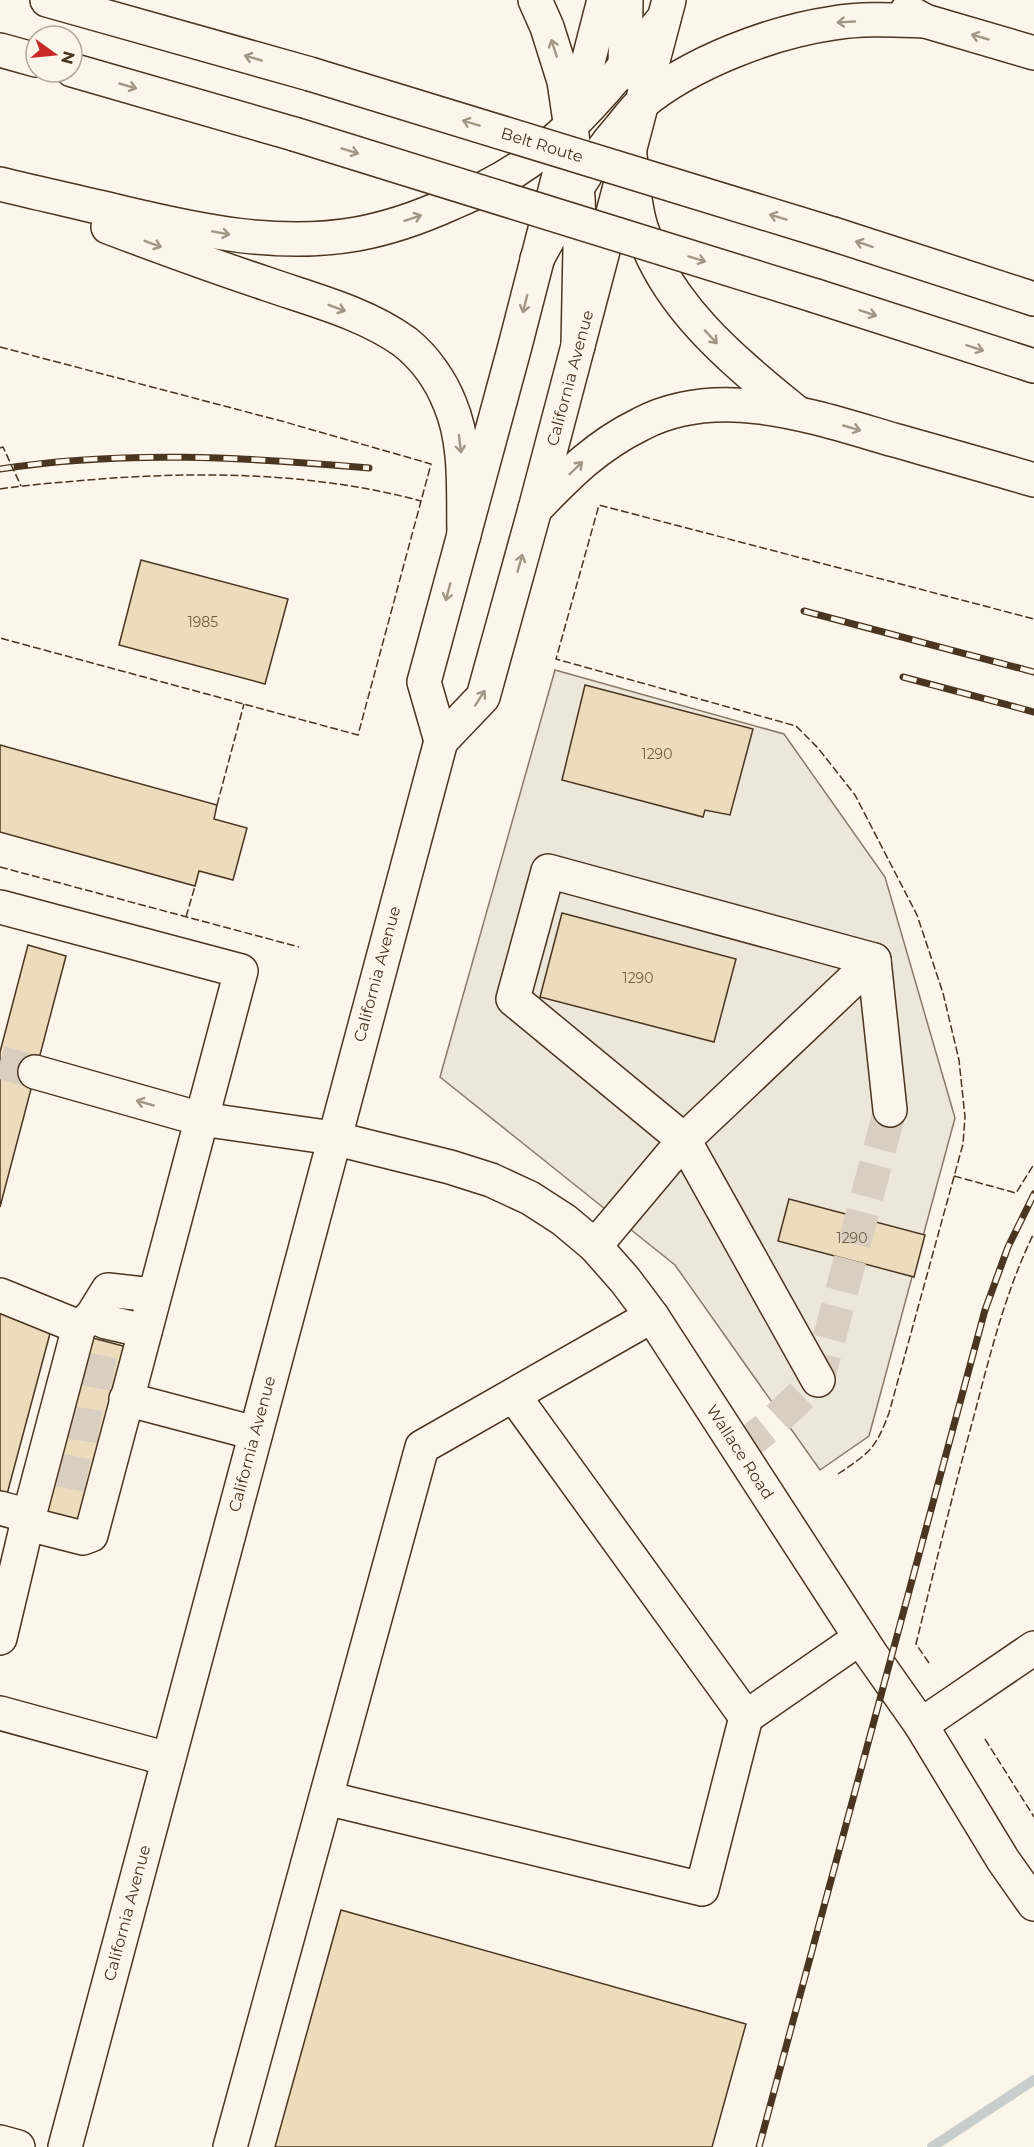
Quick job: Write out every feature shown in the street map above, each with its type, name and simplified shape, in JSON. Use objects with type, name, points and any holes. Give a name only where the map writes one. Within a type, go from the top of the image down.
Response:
[{"type":"main road","name":"Belt Route","points":[[47,0],[310,74],[833,234],[1034,299]]},
{"type":"main road","points":[[535,0],[547,27],[564,81],[571,125],[580,248],[578,346]]},
{"type":"main road","points":[[441,741],[424,682],[604,0]]},
{"type":"main road","points":[[626,0],[625,66],[633,113]]},
{"type":"main road","points":[[883,0],[925,21],[1034,53]]},
{"type":"main road","points":[[0,185],[160,222],[230,235],[298,239],[331,237],[356,234],[410,220],[462,199],[512,173],[551,144],[625,66],[667,9]]},
{"type":"main road","name":"California Avenue","points":[[64,2147],[441,741],[483,697],[630,154],[633,113],[667,9]]},
{"type":"main road","points":[[537,259],[577,187],[597,157],[633,113],[667,86],[736,50],[799,29],[836,22],[925,21]]},
{"type":"main road","points":[[0,50],[24,57]]},
{"type":"main road","points":[[84,73],[294,134],[1034,366]]},
{"type":"main road","points":[[630,154],[634,194],[641,226],[652,255],[674,292],[727,355],[796,412]]},
{"type":"main road","points":[[0,185],[197,261],[341,310],[378,326],[405,343],[425,362],[451,405],[459,434],[464,535]]},
{"type":"main road","points":[[535,509],[580,463],[609,442],[642,423],[676,411],[710,405],[746,406],[796,412],[1034,480]]},
{"type":"main road","points":[[818,1380],[684,1140],[513,999],[548,872],[874,960]]},
{"type":"main road","points":[[0,907],[241,971],[145,1331],[112,1429],[99,1478],[91,1535],[83,1538],[36,1526],[15,1512]]},
{"type":"main road","points":[[874,960],[890,1110]]},
{"type":"main road","points":[[595,1246],[684,1140],[874,960]]},
{"type":"main road","name":"Wallace Road","points":[[35,1072],[201,1119],[333,1138],[450,1167],[491,1180],[530,1198],[564,1220],[595,1246],[652,1316],[861,1638],[921,1725],[1003,1860],[1034,1904]]},
{"type":"main road","points":[[0,1638],[15,1512],[49,1467],[85,1321],[108,1290],[153,1295]]},
{"type":"main road","points":[[0,1295],[85,1321],[105,1322],[145,1331]]},
{"type":"main road","points":[[230,2147],[422,1447],[652,1316]]},
{"type":"main road","points":[[126,1384],[255,1433]]},
{"type":"main road","points":[[514,1396],[746,1717]]},
{"type":"main road","points":[[326,1798],[702,1889],[746,1717],[861,1638]]},
{"type":"main road","points":[[921,1725],[1034,1648]]},
{"type":"main road","points":[[0,1713],[168,1759]]},
{"type":"main road","points":[[0,2142],[18,2147]]},
{"type":"shaded area","points":[[555,670],[784,734],[885,877],[955,1118],[869,1436],[820,1470],[675,1265],[440,1077]]},
{"type":"building","points":[[141,560],[288,599],[265,684],[119,645]]},
{"type":"building","points":[[585,685],[753,729],[730,815],[705,810],[703,817],[562,780]]},
{"type":"building","points":[[0,745],[217,805],[214,819],[247,828],[233,880],[199,871],[195,886],[0,832]]},
{"type":"building","points":[[562,913],[736,959],[714,1042],[540,997]]},
{"type":"building","points":[[28,945],[66,956],[0,1207],[0,1052]]},
{"type":"building","points":[[789,1199],[925,1235],[914,1277],[778,1241]]},
{"type":"building","points":[[0,1312],[52,1326],[6,1498],[0,1496]]},
{"type":"building","points":[[89,1337],[127,1347],[81,1528],[43,1519]]},
{"type":"building","points":[[341,1910],[746,2024],[712,2147],[275,2147]]},
{"type":"waterway","points":[[932,2147],[1034,2080]]},
{"type":"tunnel","points":[[0,1062],[35,1072]]},
{"type":"tunnel","points":[[740,1449],[768,1427],[818,1380],[890,1110]]},
{"type":"tunnel","points":[[81,1368],[120,1376]]},
{"type":"tunnel","points":[[67,1422],[106,1428]]},
{"type":"tunnel","points":[[55,1469],[94,1477]]},
{"type":"railway","points":[[0,469],[46,463],[138,457],[230,458],[369,468]]},
{"type":"railway","points":[[804,611],[1034,672]]},
{"type":"railway","points":[[903,677],[1034,712]]},
{"type":"railway","points":[[759,2147],[985,1310],[1008,1247],[1034,1194]]},
{"type":"fence","points":[[0,347],[285,422],[431,464],[358,735],[0,638]]},
{"type":"fence","points":[[0,448],[3,447],[21,486]]},
{"type":"fence","points":[[0,489],[140,476],[262,476],[342,485],[421,501]]},
{"type":"fence","points":[[838,1474],[870,1449],[880,1435],[889,1413],[963,1144],[965,1117],[959,1060],[943,993],[917,915],[855,795],[818,748],[796,726],[556,659],[599,505],[1034,619]]},
{"type":"fence","points":[[217,805],[244,704]]},
{"type":"fence","points":[[0,867],[299,947]]},
{"type":"fence","points":[[186,917],[195,886]]},
{"type":"fence","points":[[954,1176],[1016,1193],[1034,1164]]},
{"type":"fence","points":[[929,1663],[916,1644],[923,1615],[993,1344],[1015,1276],[1034,1233]]},
{"type":"fence","points":[[985,1739],[1034,1817]]}]
